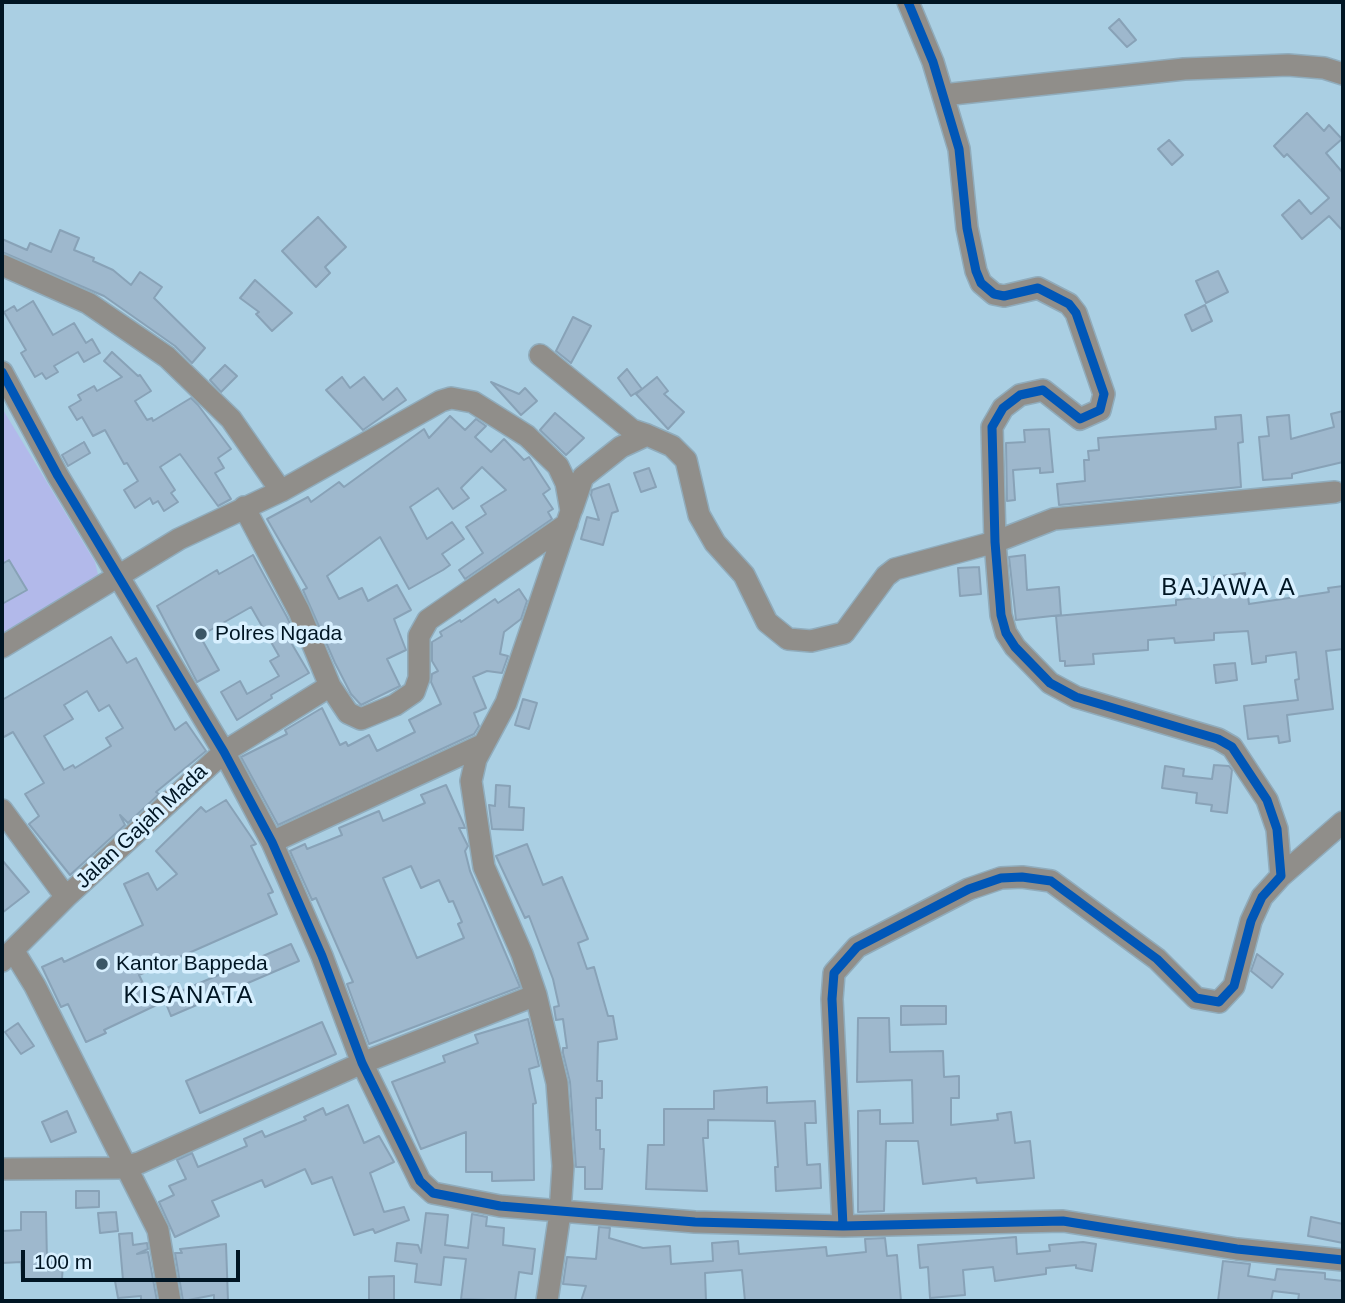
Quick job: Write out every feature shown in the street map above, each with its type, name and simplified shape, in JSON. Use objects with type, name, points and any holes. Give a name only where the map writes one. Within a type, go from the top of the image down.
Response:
[{"type":"street","points":[[908,2],[943,94],[959,149],[967,228],[981,283],[994,294],[1004,296],[1038,288],[1069,304],[1076,313],[1104,394],[1100,410],[1080,419],[1043,390],[1020,395],[1003,408],[990,436],[995,542],[1001,615],[1006,633],[1023,656],[1050,683],[1076,697],[1198,733],[1232,747],[1267,800],[1276,829],[1281,876]]},
{"type":"street","points":[[943,94],[1184,68],[1288,65],[1324,68],[1343,74]]},
{"type":"street","points":[[2,265],[88,303],[167,357],[231,419],[281,491]]},
{"type":"street","points":[[540,355],[632,430],[672,446],[687,460],[699,515],[711,536],[744,575],[767,622],[788,639],[821,641],[844,633],[886,576],[895,569],[995,542],[1054,519],[1335,492]]},
{"type":"street","points":[[2,372],[58,476],[224,752],[272,842],[322,956],[362,1063],[421,1181],[433,1193],[465,1201],[623,1218],[843,1226],[1063,1221],[1237,1249],[1343,1260]]},
{"type":"street","points":[[2,647],[179,539],[281,491],[441,401],[463,399],[510,424],[547,453],[558,466],[566,483],[569,517]]},
{"type":"street","points":[[547,1301],[560,1213],[562,1122],[557,1083],[536,995],[514,934],[487,876],[478,846],[471,781],[482,744],[506,704],[583,477],[621,447],[647,435]]},
{"type":"street","points":[[244,507],[299,611],[330,686],[348,712],[360,719],[407,698],[419,678],[419,636],[428,620],[569,517]]},
{"type":"street","name":"Jalan Gajah Mada","points":[[7,955],[224,752],[330,686]]},
{"type":"street","points":[[272,842],[482,744]]},
{"type":"street","points":[[3,817],[66,897]]},
{"type":"street","points":[[843,1226],[832,999],[834,973],[857,947],[930,908],[1002,878],[1051,880],[1157,959],[1196,998],[1219,1002],[1234,985],[1251,921],[1262,897],[1281,876],[1343,822]]},
{"type":"street","points":[[7,955],[35,986],[128,1166],[163,1245],[170,1301]]},
{"type":"street","points":[[2,1169],[128,1166],[362,1063],[536,995]]},
{"type":"shaded area","points":[[2,408],[95,562],[100,583],[2,649]]},
{"type":"building","points":[[1119,19],[1136,40],[1127,47],[1109,28]]},
{"type":"building","points":[[1307,113],[1324,131],[1329,125],[1342,139],[1326,153],[1343,173],[1343,231],[1329,216],[1302,239],[1282,215],[1299,200],[1311,214],[1329,198],[1287,154],[1284,157],[1274,146]]},
{"type":"building","points":[[1169,140],[1183,155],[1172,165],[1158,149]]},
{"type":"building","points":[[318,217],[346,247],[325,267],[330,273],[316,287],[282,251]]},
{"type":"building","points":[[60,230],[79,238],[74,250],[94,258],[93,261],[113,270],[131,285],[140,272],[162,287],[154,298],[205,348],[192,363],[175,346],[104,296],[2,252],[2,239],[27,250],[30,243],[51,252]]},
{"type":"building","points":[[1218,271],[1228,292],[1206,303],[1196,281]]},
{"type":"building","points":[[255,280],[292,313],[272,331],[256,314],[259,312],[240,298]]},
{"type":"building","points":[[33,301],[53,335],[74,323],[86,343],[92,339],[100,353],[84,362],[78,352],[54,366],[58,372],[46,379],[42,373],[35,377],[21,353],[26,350],[4,312],[14,306],[17,311]]},
{"type":"building","points":[[1205,305],[1212,321],[1192,331],[1185,315]]},
{"type":"building","points":[[573,317],[591,326],[571,363],[556,351]]},
{"type":"building","points":[[112,352],[140,375],[151,391],[135,401],[147,420],[152,418],[153,421],[191,398],[198,405],[231,449],[218,458],[224,468],[215,473],[231,499],[218,506],[180,454],[160,467],[175,490],[171,493],[178,502],[164,511],[158,501],[153,504],[150,498],[135,508],[124,490],[138,481],[127,463],[124,464],[105,430],[93,436],[82,417],[77,420],[69,407],[81,400],[78,395],[94,386],[97,391],[122,377],[104,361]]},
{"type":"building","points":[[225,365],[237,376],[221,392],[210,380]]},
{"type":"building","points":[[627,369],[642,389],[631,396],[618,378]]},
{"type":"building","points":[[342,377],[350,388],[364,377],[383,400],[397,388],[406,400],[363,430],[326,390]]},
{"type":"building","points":[[657,377],[668,391],[664,394],[684,412],[668,429],[636,394]]},
{"type":"building","points":[[491,382],[519,394],[525,388],[537,401],[521,415]]},
{"type":"building","points":[[1343,411],[1343,462],[1292,474],[1292,478],[1263,480],[1259,437],[1269,436],[1267,417],[1289,415],[1291,439],[1334,427],[1331,414]]},
{"type":"building","points":[[555,413],[584,438],[566,455],[540,430]]},
{"type":"building","points":[[1241,415],[1243,442],[1238,443],[1241,487],[1059,505],[1057,484],[1085,481],[1084,460],[1089,460],[1088,451],[1099,450],[1098,438],[1216,429],[1215,417]]},
{"type":"building","points":[[450,416],[465,430],[476,419],[486,426],[475,437],[491,452],[504,439],[524,460],[529,457],[550,489],[543,494],[553,509],[548,512],[552,519],[465,579],[459,570],[483,553],[466,527],[486,514],[481,506],[506,490],[482,467],[461,488],[469,498],[453,509],[438,488],[410,507],[427,539],[452,522],[464,539],[442,554],[450,565],[443,570],[409,589],[380,537],[327,576],[339,599],[362,588],[368,601],[397,585],[411,610],[394,619],[406,650],[387,659],[400,686],[361,705],[351,694],[335,663],[303,590],[307,588],[267,519],[308,497],[311,502],[339,482],[344,487],[424,429],[429,438]]},
{"type":"building","points":[[1049,429],[1053,472],[1040,473],[1040,468],[1013,470],[1015,500],[1007,501],[1006,443],[1025,442],[1024,430]]},
{"type":"building","points":[[84,442],[90,453],[68,466],[62,455]]},
{"type":"building","points":[[649,468],[656,487],[641,492],[634,473]]},
{"type":"building","points":[[609,484],[618,511],[612,513],[603,545],[581,539],[587,517],[599,520],[591,495],[592,490]]},
{"type":"building","points":[[253,555],[287,617],[293,630],[286,634],[309,673],[271,695],[272,698],[237,720],[221,692],[240,681],[247,694],[279,676],[270,661],[279,656],[251,607],[200,636],[219,670],[197,682],[157,606],[217,570],[219,574]]},
{"type":"building","points":[[1025,555],[1027,590],[1059,587],[1061,615],[1016,620],[1009,557]]},
{"type":"building","points":[[9,560],[27,590],[2,604],[2,564]]},
{"type":"building","points":[[979,567],[981,594],[960,596],[958,568]]},
{"type":"building","points":[[1245,573],[1249,604],[1329,592],[1328,588],[1343,586],[1343,649],[1326,651],[1333,709],[1287,715],[1290,741],[1279,743],[1278,736],[1248,739],[1244,706],[1298,700],[1295,680],[1299,679],[1296,652],[1266,656],[1266,662],[1252,664],[1248,631],[1214,633],[1214,640],[1175,643],[1174,638],[1148,640],[1148,650],[1093,654],[1094,664],[1065,666],[1065,661],[1060,661],[1056,616],[1176,605],[1176,600],[1216,596],[1214,577]]},
{"type":"building","points":[[519,589],[527,601],[521,619],[504,632],[500,654],[508,656],[502,673],[487,671],[473,677],[486,708],[474,713],[479,726],[474,734],[278,825],[241,757],[287,734],[285,730],[322,708],[340,745],[346,742],[348,746],[369,735],[377,751],[415,732],[409,720],[441,704],[431,682],[432,674],[438,671],[432,661],[432,642],[442,636],[440,632],[460,620],[461,622],[495,599],[498,603]]},
{"type":"building","points":[[111,637],[127,663],[136,658],[175,730],[186,722],[206,751],[156,792],[159,794],[128,823],[120,815],[125,825],[70,875],[29,824],[39,816],[25,794],[44,783],[13,732],[2,738],[2,700]],"holes":[[[87,691],[99,711],[109,705],[123,728],[106,738],[111,746],[75,768],[73,765],[64,770],[44,736],[73,719],[64,705]]]},
{"type":"building","points":[[1235,663],[1237,680],[1216,683],[1214,665]]},
{"type":"building","points":[[523,699],[537,703],[529,729],[515,725]]},
{"type":"building","points":[[1214,765],[1229,766],[1232,770],[1227,813],[1211,811],[1212,805],[1196,803],[1197,793],[1162,788],[1165,766],[1184,769],[1183,776],[1212,779]]},
{"type":"building","points":[[446,785],[465,828],[459,828],[468,846],[465,851],[470,871],[520,987],[369,1044],[347,984],[353,982],[316,898],[312,900],[290,851],[305,844],[307,849],[342,835],[339,828],[379,811],[383,821],[425,803],[421,795]],"holes":[[[411,866],[421,888],[439,880],[449,902],[453,901],[462,922],[458,924],[464,938],[417,958],[383,878]]]},
{"type":"building","points":[[496,785],[510,786],[509,807],[524,808],[523,830],[492,829],[489,805],[495,806]]},
{"type":"building","points":[[226,800],[256,844],[251,846],[273,892],[268,894],[277,914],[139,975],[149,996],[178,983],[181,991],[291,944],[299,961],[171,1016],[165,1001],[104,1030],[106,1033],[86,1042],[68,1004],[61,1007],[42,967],[62,958],[64,962],[143,925],[124,884],[148,873],[157,890],[177,874],[156,851],[201,807],[206,812]]},
{"type":"building","points":[[527,844],[543,885],[562,877],[588,939],[578,943],[587,969],[594,967],[608,1016],[613,1016],[617,1039],[598,1042],[597,1081],[602,1081],[602,1098],[596,1098],[596,1130],[600,1130],[600,1149],[604,1149],[602,1189],[585,1189],[585,1167],[576,1167],[570,1082],[563,1053],[563,1048],[567,1048],[563,1019],[556,1020],[554,1007],[559,1006],[553,979],[529,916],[525,918],[496,856]]},
{"type":"building","points":[[2,860],[29,892],[2,913]]},
{"type":"building","points":[[1257,954],[1283,974],[1272,988],[1251,971]]},
{"type":"building","points":[[901,1006],[946,1006],[946,1024],[901,1025]]},
{"type":"building","points":[[858,1018],[889,1018],[890,1052],[943,1051],[944,1077],[959,1076],[959,1098],[951,1098],[951,1125],[998,1120],[997,1114],[1011,1112],[1015,1143],[1030,1141],[1034,1178],[977,1183],[976,1178],[923,1184],[918,1141],[886,1141],[884,1211],[858,1212],[858,1111],[880,1110],[880,1124],[913,1123],[912,1080],[857,1082]]},
{"type":"building","points":[[528,1019],[539,1066],[529,1069],[536,1103],[533,1104],[534,1180],[492,1181],[492,1172],[466,1172],[466,1132],[421,1149],[392,1082],[445,1062],[443,1056],[478,1043],[475,1035]]},
{"type":"building","points":[[322,1022],[336,1054],[200,1113],[186,1081]]},
{"type":"building","points":[[18,1023],[34,1046],[21,1054],[5,1032]]},
{"type":"building","points":[[767,1087],[767,1103],[815,1101],[816,1123],[805,1123],[807,1165],[820,1164],[821,1188],[776,1191],[775,1167],[778,1167],[775,1121],[708,1120],[708,1138],[703,1138],[707,1191],[646,1189],[648,1145],[664,1145],[664,1109],[714,1109],[714,1091]]},
{"type":"building","points":[[348,1105],[364,1143],[379,1136],[394,1162],[370,1173],[384,1212],[404,1207],[409,1220],[375,1233],[373,1229],[354,1235],[332,1177],[312,1184],[305,1169],[265,1187],[262,1180],[212,1201],[219,1216],[175,1237],[159,1202],[174,1195],[169,1186],[186,1179],[177,1160],[192,1153],[198,1167],[247,1146],[244,1139],[262,1131],[265,1137],[306,1120],[304,1117],[323,1108],[326,1115]]},
{"type":"building","points":[[67,1111],[76,1132],[51,1142],[42,1122]]},
{"type":"building","points":[[76,1191],[99,1191],[99,1207],[76,1208]]},
{"type":"building","points":[[21,1212],[46,1212],[47,1262],[63,1263],[62,1279],[22,1279],[21,1262],[2,1263],[2,1231],[21,1230]]},
{"type":"building","points":[[116,1212],[118,1231],[100,1233],[98,1213]]},
{"type":"building","points":[[426,1213],[448,1215],[445,1245],[468,1248],[472,1214],[487,1217],[486,1226],[504,1228],[503,1245],[535,1249],[532,1274],[519,1272],[515,1301],[461,1299],[466,1259],[444,1257],[441,1285],[415,1282],[417,1264],[395,1261],[397,1243],[418,1245],[421,1253]]},
{"type":"building","points":[[1311,1217],[1343,1224],[1343,1243],[1308,1236]]},
{"type":"building","points":[[599,1227],[610,1228],[609,1238],[643,1248],[670,1246],[671,1264],[713,1261],[712,1243],[738,1241],[739,1254],[826,1247],[827,1256],[866,1252],[865,1239],[885,1238],[887,1256],[897,1255],[901,1301],[745,1301],[742,1270],[705,1273],[706,1301],[581,1301],[586,1286],[563,1284],[567,1257],[596,1259]]},
{"type":"building","points":[[132,1233],[133,1245],[147,1243],[148,1249],[137,1254],[148,1252],[157,1301],[141,1301],[141,1296],[118,1298],[115,1281],[123,1280],[119,1234]]},
{"type":"building","points":[[1016,1237],[1017,1254],[1050,1251],[1049,1245],[1083,1242],[1096,1244],[1092,1271],[1076,1268],[1076,1265],[1046,1268],[1046,1274],[995,1281],[993,1267],[963,1270],[965,1295],[930,1298],[928,1267],[920,1268],[918,1245]]},
{"type":"building","points":[[226,1244],[228,1301],[214,1301],[214,1295],[183,1301],[175,1253],[182,1253],[180,1249]]},
{"type":"building","points":[[1223,1261],[1250,1264],[1248,1276],[1275,1280],[1277,1269],[1325,1273],[1325,1279],[1343,1281],[1343,1301],[1298,1301],[1299,1294],[1273,1291],[1271,1301],[1218,1301]]},
{"type":"building","points":[[394,1276],[394,1300],[369,1300],[369,1277]]},
{"type":"cycle path","points":[[843,1226],[832,999],[834,973],[857,947],[969,889],[1001,878],[1022,877],[1051,881],[1157,959],[1196,998],[1219,1002],[1234,986],[1251,921],[1262,897],[1281,876],[1277,829],[1267,800],[1232,747],[1218,739],[1076,697],[1050,683],[1015,647],[1006,633],[1001,615],[995,542],[992,427],[1003,408],[1020,395],[1043,390],[1080,419],[1100,410],[1104,394],[1076,313],[1069,304],[1038,288],[1004,296],[994,294],[981,283],[967,228],[959,149],[933,62],[908,2]]},
{"type":"cycle path","points":[[2,372],[58,476],[224,752],[272,842],[322,956],[362,1063],[420,1181],[433,1193],[500,1206],[695,1222],[843,1226],[1063,1221],[1237,1249],[1343,1260]]},
{"type":"place","name":"Polres Ngada","points":[[201,634]]},
{"type":"place","name":"Kantor Bappeda","points":[[102,964]]},
{"type":"district","name":"BAJAWA A","points":[[1229,588]]},
{"type":"district","name":"KISANATA","points":[[189,996]]}]
